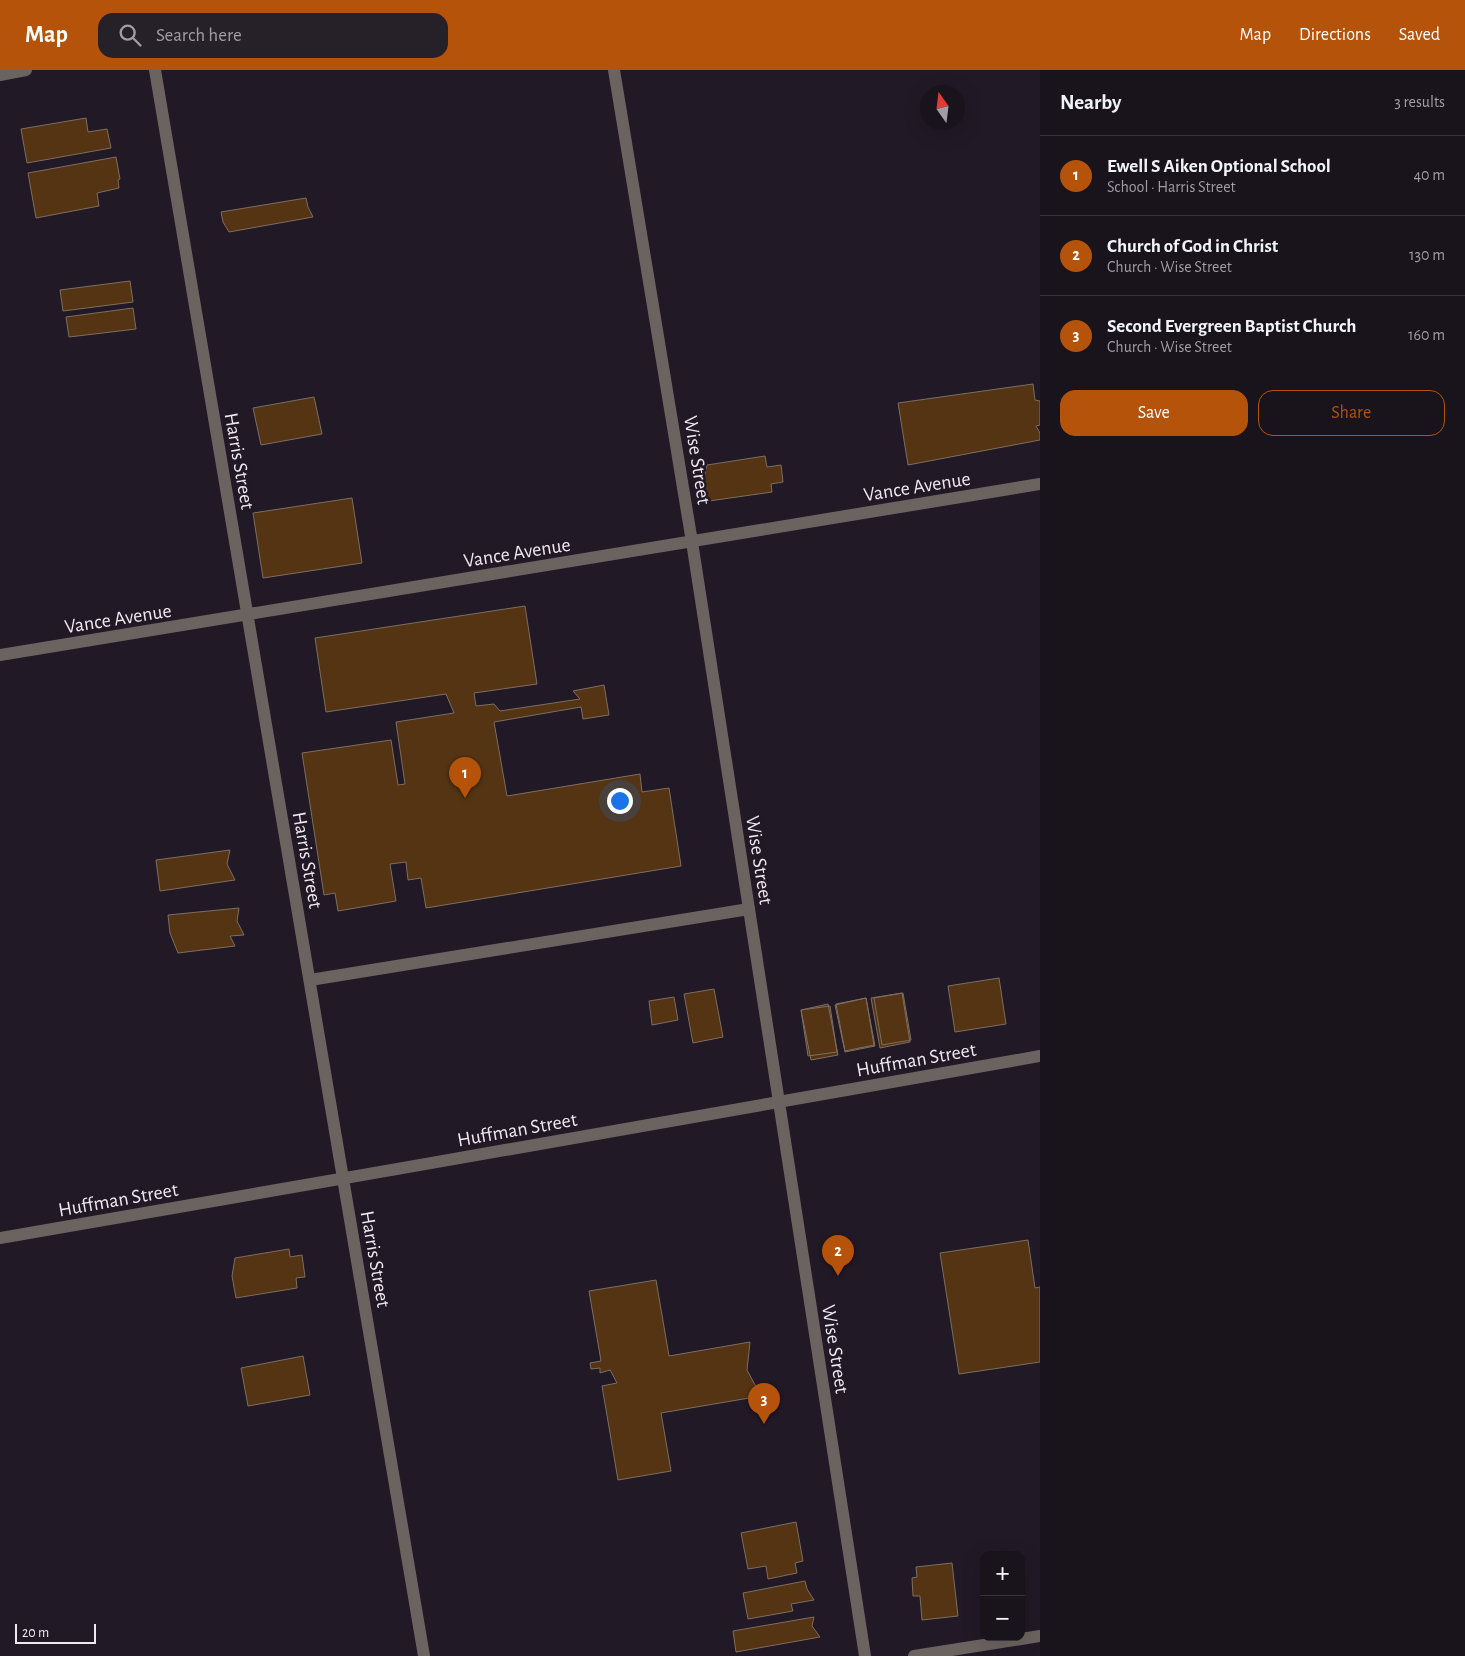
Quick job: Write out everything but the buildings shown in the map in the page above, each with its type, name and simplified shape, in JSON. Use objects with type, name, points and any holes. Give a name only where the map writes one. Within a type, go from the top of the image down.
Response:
[{"type":"street","points":[[0,75],[26,70]]},
{"type":"street","name":"Harris Street","points":[[155,70],[424,1656]]},
{"type":"street","name":"Wise Street","points":[[614,70],[692,542],[865,1656]]},
{"type":"street","name":"Vance Avenue","points":[[0,655],[247,616],[1040,484]]},
{"type":"street","points":[[310,980],[748,909]]},
{"type":"street","name":"Huffman Street","points":[[0,1238],[1040,1056]]},
{"type":"street","points":[[914,1656],[1040,1636]]},
{"type":"place","name":"Ewell S Aiken Optional School","points":[[465,798]]},
{"type":"place","name":"Church of God in Christ","points":[[838,1276]]},
{"type":"place","name":"Second Evergreen Baptist Church","points":[[764,1424]]}]
